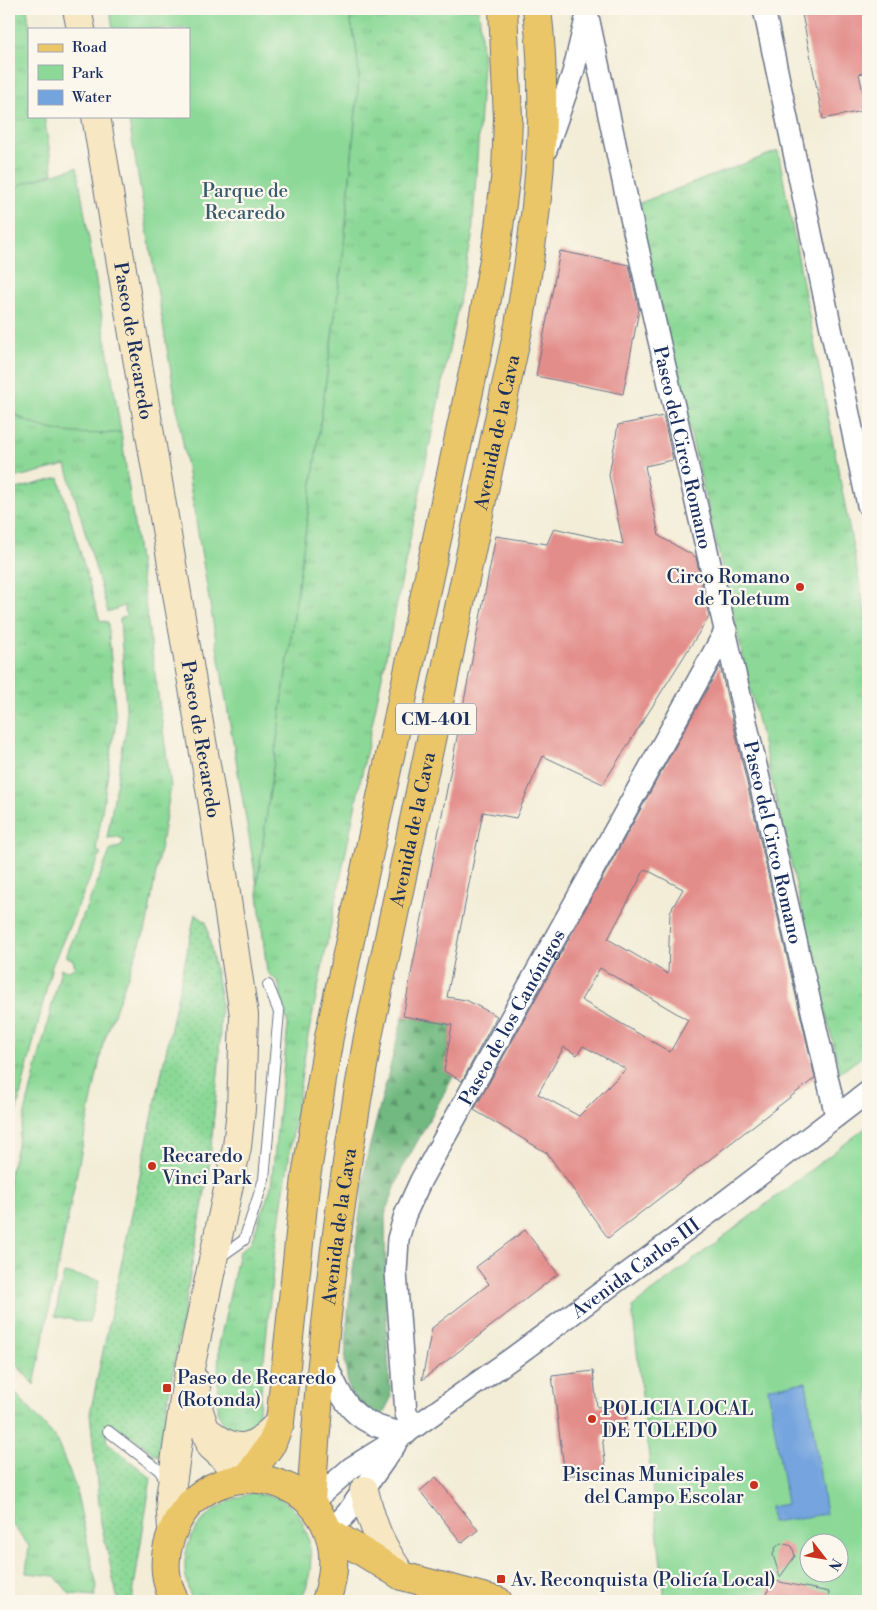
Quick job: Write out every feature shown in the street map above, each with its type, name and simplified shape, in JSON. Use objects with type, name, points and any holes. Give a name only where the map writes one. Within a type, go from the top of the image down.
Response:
[{"type":"main road","name":"Avenida de la Cava","points":[[247,1478],[272,1443],[280,1422],[306,1177],[329,1037],[476,359],[497,243],[506,172],[508,118],[503,9]]},
{"type":"main road","name":"Avenida de la Cava","points":[[311,1504],[322,1352],[348,1147],[366,1046],[519,325],[536,225],[544,83],[537,9]]},
{"type":"main road","points":[[172,1600],[166,1574],[166,1551],[172,1529],[185,1509],[202,1493],[224,1482],[247,1478],[270,1481],[292,1489],[311,1504],[330,1532],[335,1555],[334,1579],[326,1601]]},
{"type":"main road","points":[[330,1532],[402,1576],[498,1601]]},
{"type":"street","points":[[77,9],[81,28]]},
{"type":"street","points":[[764,9],[868,505]]},
{"type":"street","points":[[541,162],[573,73],[588,10]]},
{"type":"street","name":"Paseo del Circo Romano","points":[[588,10],[629,209],[836,1116]]},
{"type":"street","name":"Paseo de Recaredo","points":[[96,118],[216,825],[244,1014],[241,1109],[237,1147],[185,1392],[170,1498],[172,1529]]},
{"type":"street","name":"Paseo de los Canónigos","points":[[407,1432],[396,1272],[398,1239],[405,1216],[420,1180],[726,630]]},
{"type":"street","name":"Avenida Carlos III","points":[[311,1504],[351,1468],[407,1432],[644,1261],[868,1092]]},
{"type":"street","points":[[322,1352],[344,1401],[355,1414],[386,1430],[407,1432]]},
{"type":"street","name":"Paseo de Recaredo","points":[[192,1364],[199,1411],[212,1446],[247,1478]]},
{"type":"street","points":[[205,1430],[227,1445],[239,1448],[261,1441],[280,1422]]},
{"type":"street","name":"Avenida Carlos III","points":[[330,1532],[407,1432]]},
{"type":"street","points":[[364,1490],[372,1526],[381,1546],[402,1576]]},
{"type":"lane","points":[[213,1262],[244,1240],[264,1179],[279,1012],[268,985]]},
{"type":"lane","points":[[108,1431],[159,1470],[168,1483],[170,1498]]},
{"type":"green space","points":[[9,9],[27,9],[30,28],[28,28],[28,118],[44,118],[53,173],[22,184],[9,194]]},
{"type":"green space","name":"Parque de Recaredo","points":[[110,9],[348,9],[356,45],[359,75],[343,256],[257,885],[128,118],[190,118],[190,28],[113,28]]},
{"type":"green space","points":[[348,9],[479,9],[483,65],[472,238],[307,1041],[275,1249],[258,1421],[254,1427],[240,1433],[225,1427],[217,1411],[219,1345],[239,1252],[251,1242],[271,1187],[288,1025],[278,982],[267,972],[257,885],[343,256],[359,75],[356,45]]},
{"type":"green space","points":[[778,151],[868,627],[868,1052],[840,1073],[637,204]]},
{"type":"green space","points":[[77,167],[121,432],[91,434],[62,432],[35,424],[9,410],[9,194],[22,184]]},
{"type":"green space","points":[[9,410],[22,419],[100,434],[121,432],[171,787],[147,924],[103,1044],[34,1385],[9,1356],[9,1177],[61,969],[69,971],[75,967],[73,960],[66,956],[111,849],[120,847],[124,841],[119,837],[107,838],[127,723],[120,619],[126,616],[124,606],[108,612],[66,465],[9,479]]},
{"type":"green space","points":[[59,478],[100,621],[108,622],[116,722],[96,850],[101,853],[52,966],[9,1142],[9,491]]},
{"type":"green space","points":[[195,914],[206,922],[221,999],[219,1063],[209,1169],[158,1456],[110,1422],[106,1441],[151,1478],[132,1601],[118,1601],[101,1523],[90,1413]]},
{"type":"green space","points":[[403,1016],[452,1025],[444,1071],[453,1077],[401,1171],[385,1215],[387,1343],[391,1398],[383,1414],[370,1415],[356,1402],[348,1386],[345,1362],[348,1312],[366,1161]]},
{"type":"green space","points":[[868,1126],[868,1601],[665,1600],[632,1307]]},
{"type":"green space","points":[[64,1273],[99,1280],[89,1323],[55,1316]]},
{"type":"green space","points":[[9,1386],[55,1437],[75,1485],[97,1587],[95,1596],[70,1594],[55,1576],[26,1573],[29,1546],[9,1520]]},
{"type":"green space","points":[[252,1493],[275,1497],[286,1502],[294,1510],[306,1530],[311,1554],[311,1566],[306,1588],[301,1599],[299,1601],[193,1601],[185,1571],[185,1556],[195,1530],[213,1511]]},
{"type":"water","points":[[806,1382],[826,1514],[772,1522],[770,1507],[787,1504],[768,1388]]},
{"type":"building","points":[[801,9],[868,9],[868,72],[859,74],[867,110],[823,119]]},
{"type":"building","points":[[560,251],[629,265],[639,310],[623,394],[536,376]]},
{"type":"building","points":[[663,416],[673,460],[645,466],[659,536],[696,557],[709,617],[603,784],[543,756],[516,818],[483,812],[447,997],[466,1000],[497,1016],[462,1081],[444,1071],[452,1025],[403,1016],[496,536],[547,544],[554,528],[623,544],[609,475],[618,425]]},
{"type":"building","points":[[720,666],[815,1078],[608,1238],[547,1153],[474,1110]],"holes":[[[645,869],[683,889],[670,912],[668,974],[608,939]],[[600,968],[688,1020],[670,1052],[581,1000]],[[583,1046],[626,1069],[579,1116],[538,1094],[564,1047],[577,1055]]]},
{"type":"building","points":[[525,1230],[558,1274],[422,1380],[432,1328],[489,1284],[476,1267]]},
{"type":"building","name":"POLICIA LOCAL DE TOLEDO","points":[[593,1371],[597,1407],[623,1404],[627,1432],[602,1435],[606,1470],[565,1476],[552,1376]]},
{"type":"building","points":[[436,1477],[478,1530],[462,1543],[420,1491]]},
{"type":"building","points":[[781,1543],[792,1546],[795,1556],[780,1577],[773,1555],[775,1548]]},
{"type":"building","points":[[770,1580],[829,1592],[828,1601],[766,1601]]},
{"type":"place","name":"Circo Romano de Toletum","points":[[800,587]]},
{"type":"place","name":"Recaredo Vinci Park","points":[[152,1166]]},
{"type":"place","name":"Paseo de Recaredo (Rotonda)","points":[[167,1388]]},
{"type":"place","name":"POLICIA LOCAL DE TOLEDO","points":[[592,1419]]},
{"type":"place","name":"Piscinas Municipales del Campo Escolar","points":[[754,1485]]},
{"type":"place","name":"Av. Reconquista (Policía Local)","points":[[501,1579]]}]
